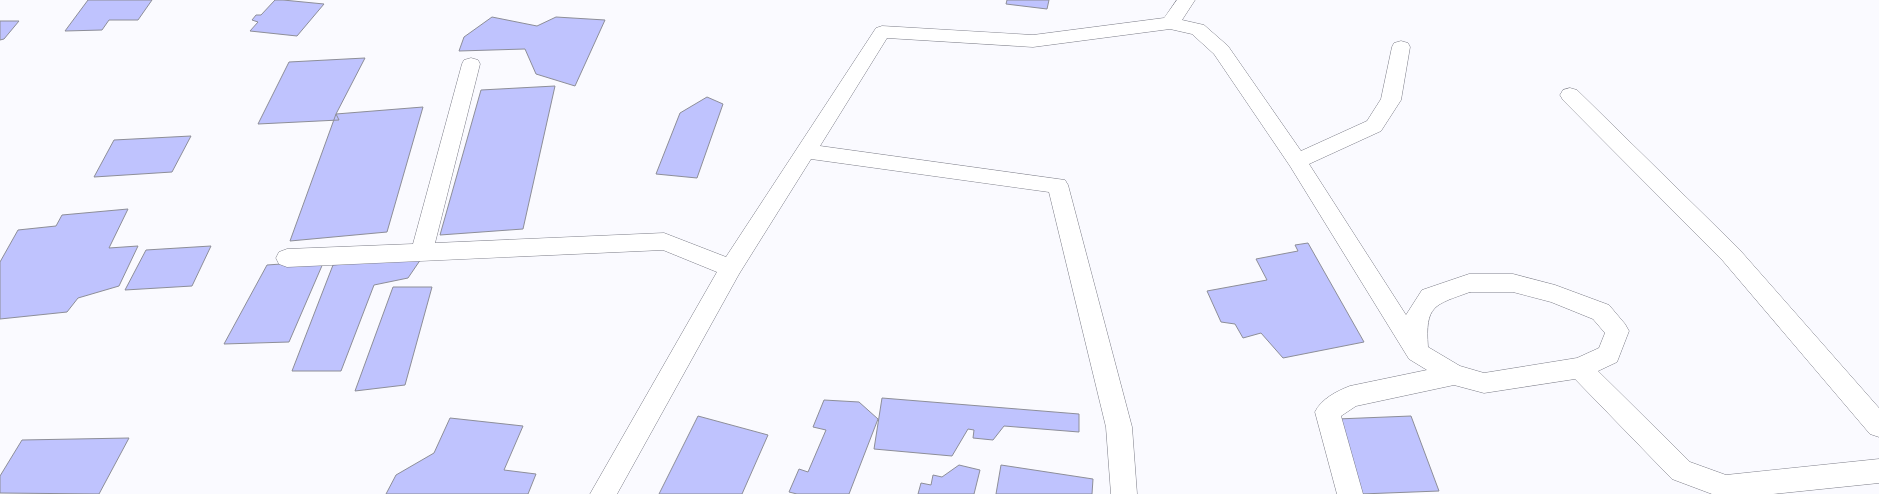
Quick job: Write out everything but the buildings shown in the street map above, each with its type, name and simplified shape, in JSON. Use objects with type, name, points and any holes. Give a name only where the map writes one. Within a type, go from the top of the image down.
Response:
[{"type":"street","points":[[1170,23],[1186,0]]},
{"type":"street","points":[[603,494],[731,268],[882,32],[1033,41],[1170,23],[1198,29],[1222,50],[1297,160],[1417,352],[1454,375],[1484,383],[1580,368],[1609,355],[1617,331],[1601,312],[1555,294],[1513,283],[1469,283],[1430,297],[1418,314],[1414,328],[1417,352]]},
{"type":"street","points":[[1297,160],[1374,126],[1391,100],[1401,47]]},
{"type":"street","points":[[422,252],[471,64]]},
{"type":"street","points":[[1570,95],[1731,254],[1879,426]]},
{"type":"street","points":[[806,151],[1058,185],[1119,427],[1124,494]]},
{"type":"street","points":[[286,258],[664,241],[731,268]]},
{"type":"street","points":[[1580,368],[1682,470],[1726,487],[1879,471]]},
{"type":"street","points":[[1350,494],[1327,412],[1350,397],[1454,375]]}]
